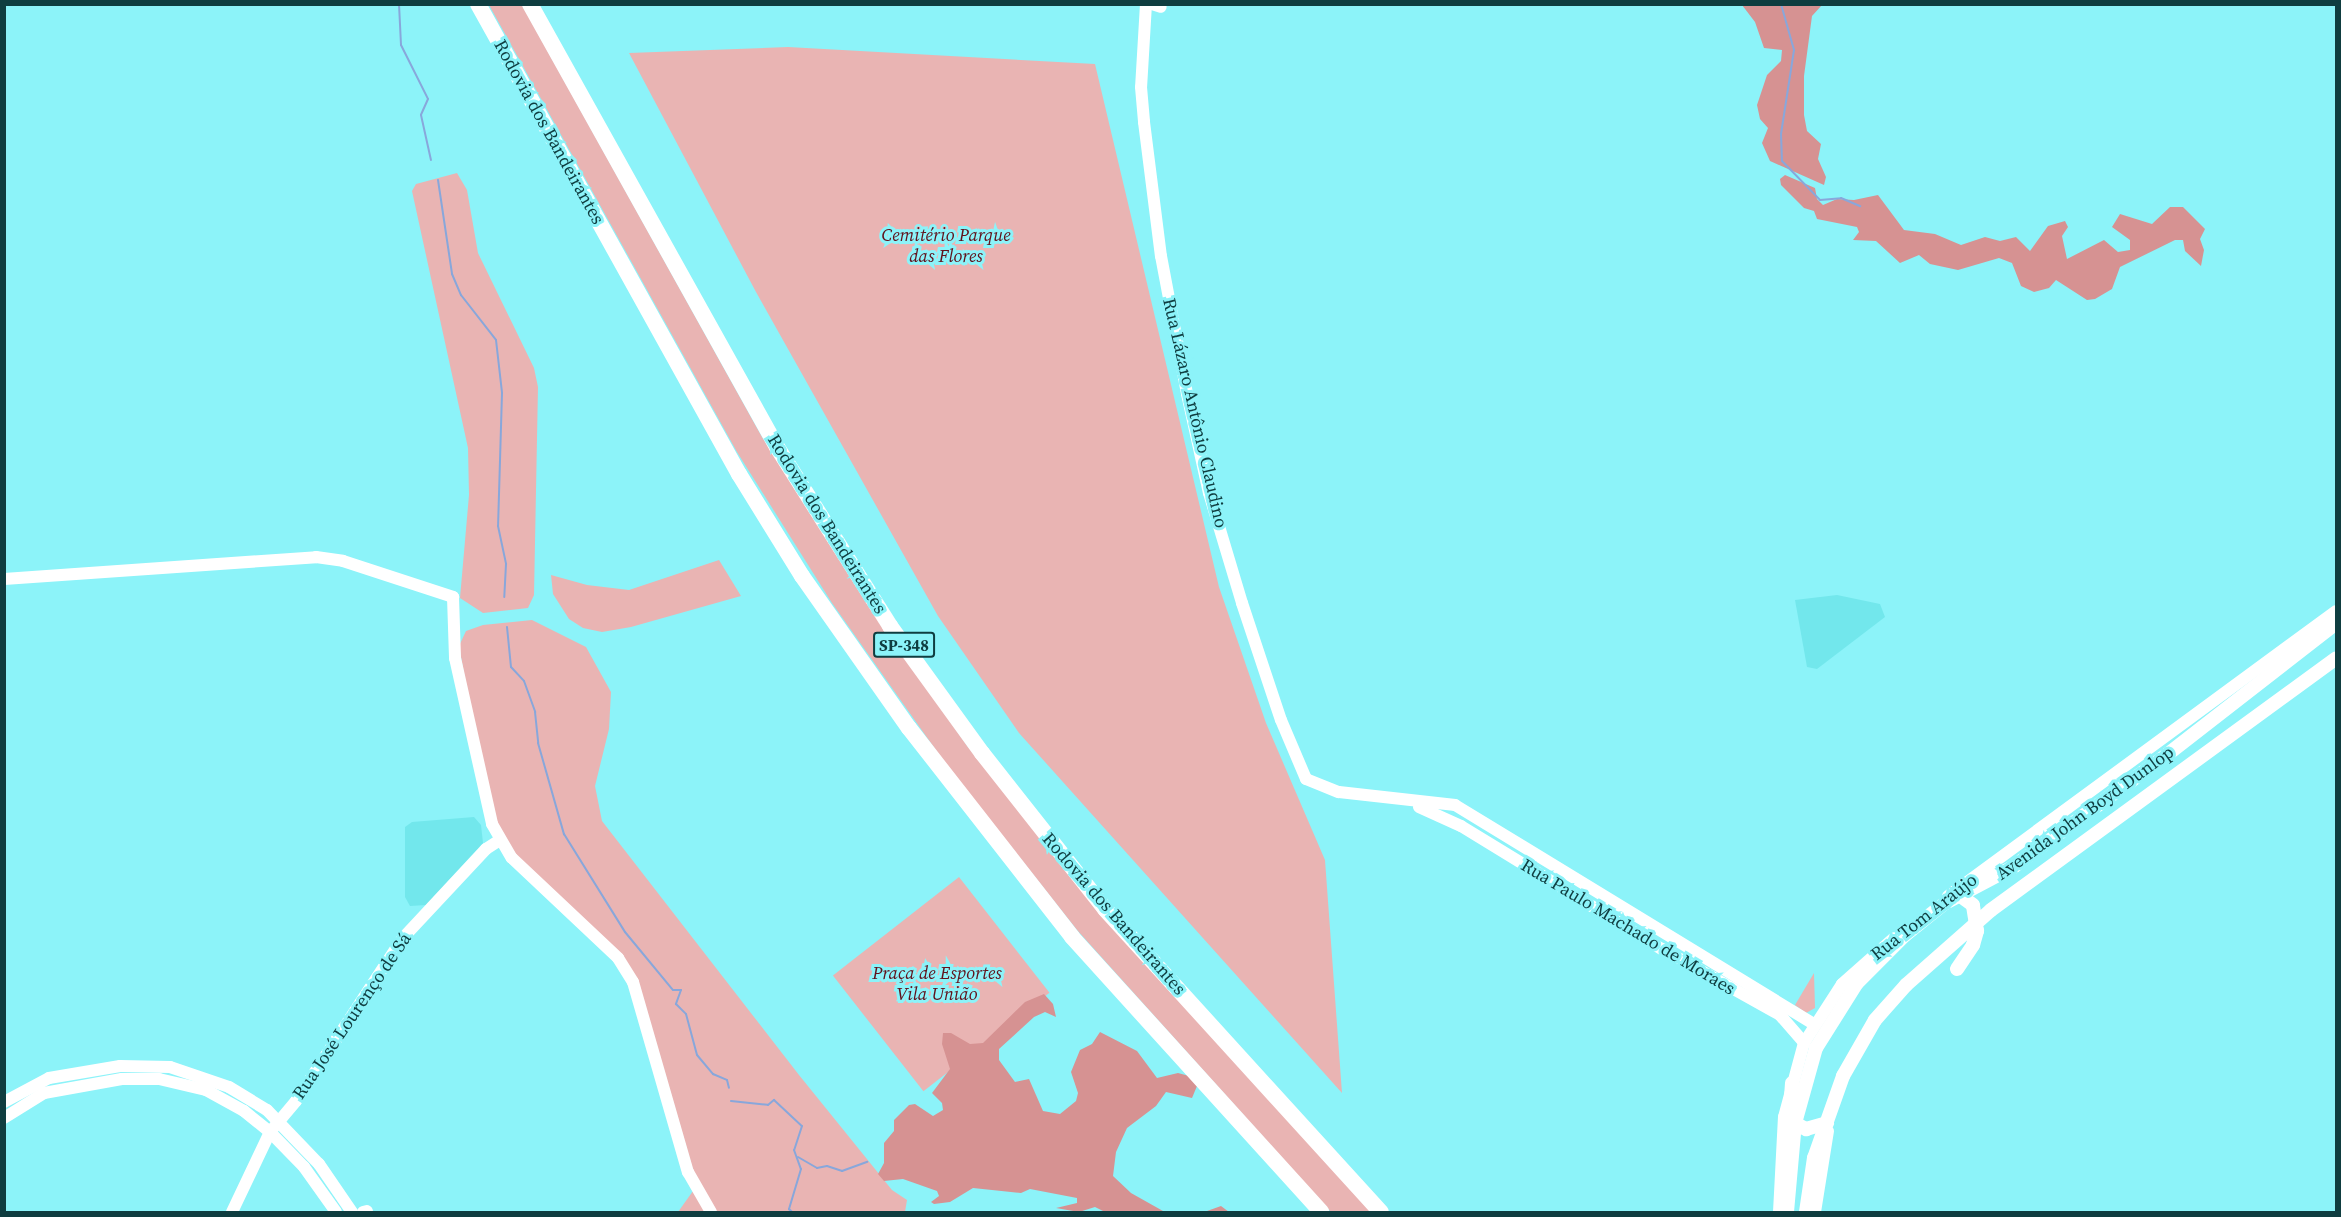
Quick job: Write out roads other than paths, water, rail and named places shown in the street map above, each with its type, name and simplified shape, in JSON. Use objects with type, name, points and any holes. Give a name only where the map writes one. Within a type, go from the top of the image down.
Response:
[{"type":"highway","name":"Rodovia dos Bandeirantes","points":[[478,4],[739,474],[802,576],[909,728],[1072,937],[1321,1212]]},
{"type":"highway","name":"Rodovia dos Bandeirantes","points":[[530,4],[777,447],[897,635],[982,753],[1105,909],[1381,1212]]},
{"type":"main road","name":"Rua Lázaro Antônio Claudino","points":[[1146,4],[1141,87],[1161,256],[1209,493],[1290,746],[1306,779],[1339,792],[1455,805]]},
{"type":"main road","points":[[4,579],[316,557],[343,561],[453,597],[455,658],[485,805],[500,840],[536,882],[618,958],[633,982],[688,1172],[711,1212]]},
{"type":"main road","name":"Rua Tom Araújo","points":[[1940,904],[2337,611]]},
{"type":"main road","name":"Avenida John Boyd Dunlop","points":[[1787,1212],[1795,1123],[1816,1048],[1828,1024],[1857,983],[1893,943],[1940,904],[2004,873],[2067,828],[2337,623]]},
{"type":"main road","name":"Avenida John Boyd Dunlop","points":[[1806,1212],[1814,1158],[1843,1076],[1875,1020],[1906,985],[1976,922],[2337,658]]},
{"type":"main road","name":"Rua Lázaro Antônio Claudino","points":[[1406,800],[1446,818]]},
{"type":"main road","name":"Rua Paulo Machado de Moraes","points":[[1455,805],[1814,1024]]},
{"type":"main road","name":"Rua Paulo Machado de Moraes","points":[[1446,818],[1780,1015],[1804,1043]]},
{"type":"main road","name":"Rua José Lourenço de Sá","points":[[232,1212],[270,1132],[402,939],[486,849],[500,840]]},
{"type":"main road","points":[[1957,969],[1973,945],[1976,922],[1973,905],[1959,895]]},
{"type":"main road","name":"Rua Tom Araújo","points":[[1814,1024],[1842,984],[1893,943]]},
{"type":"main road","points":[[1779,1212],[1781,1140],[1792,1083],[1804,1043],[1814,1024]]},
{"type":"main road","points":[[4,1102],[49,1078],[120,1066],[170,1067],[229,1087],[280,1120],[319,1164],[352,1212]]},
{"type":"main road","points":[[4,1118],[51,1091],[148,1078],[206,1090],[244,1111],[270,1132],[304,1167],[336,1212]]},
{"type":"main road","points":[[1792,1083],[1790,1113],[1795,1123],[1806,1129],[1827,1123],[1815,1212]]},
{"type":"waterway","points":[[399,4],[401,45],[428,99],[421,115],[431,160]]},
{"type":"waterway","points":[[1781,4],[1794,50],[1781,134],[1782,161],[1820,200],[1841,198],[1860,206]]},
{"type":"waterway","points":[[438,180],[452,274],[461,295],[496,340],[502,393],[498,526],[506,564],[504,597]]},
{"type":"waterway","points":[[507,627],[511,667],[524,681],[535,712],[538,743],[564,834],[625,932],[673,990],[681,990],[676,1004],[686,1014],[697,1055],[713,1074],[727,1080],[729,1088]]},
{"type":"waterway","points":[[731,1101],[768,1105],[774,1100],[802,1126],[794,1150],[801,1169],[789,1209],[792,1212]]},
{"type":"waterway","points":[[798,1157],[817,1168],[827,1166],[842,1171],[867,1162]]},
{"type":"park label","name":"Cemitério Parque das Flores","points":[[946,246]]},
{"type":"park label","name":"Praça de Esportes Vila União","points":[[937,984]]}]
